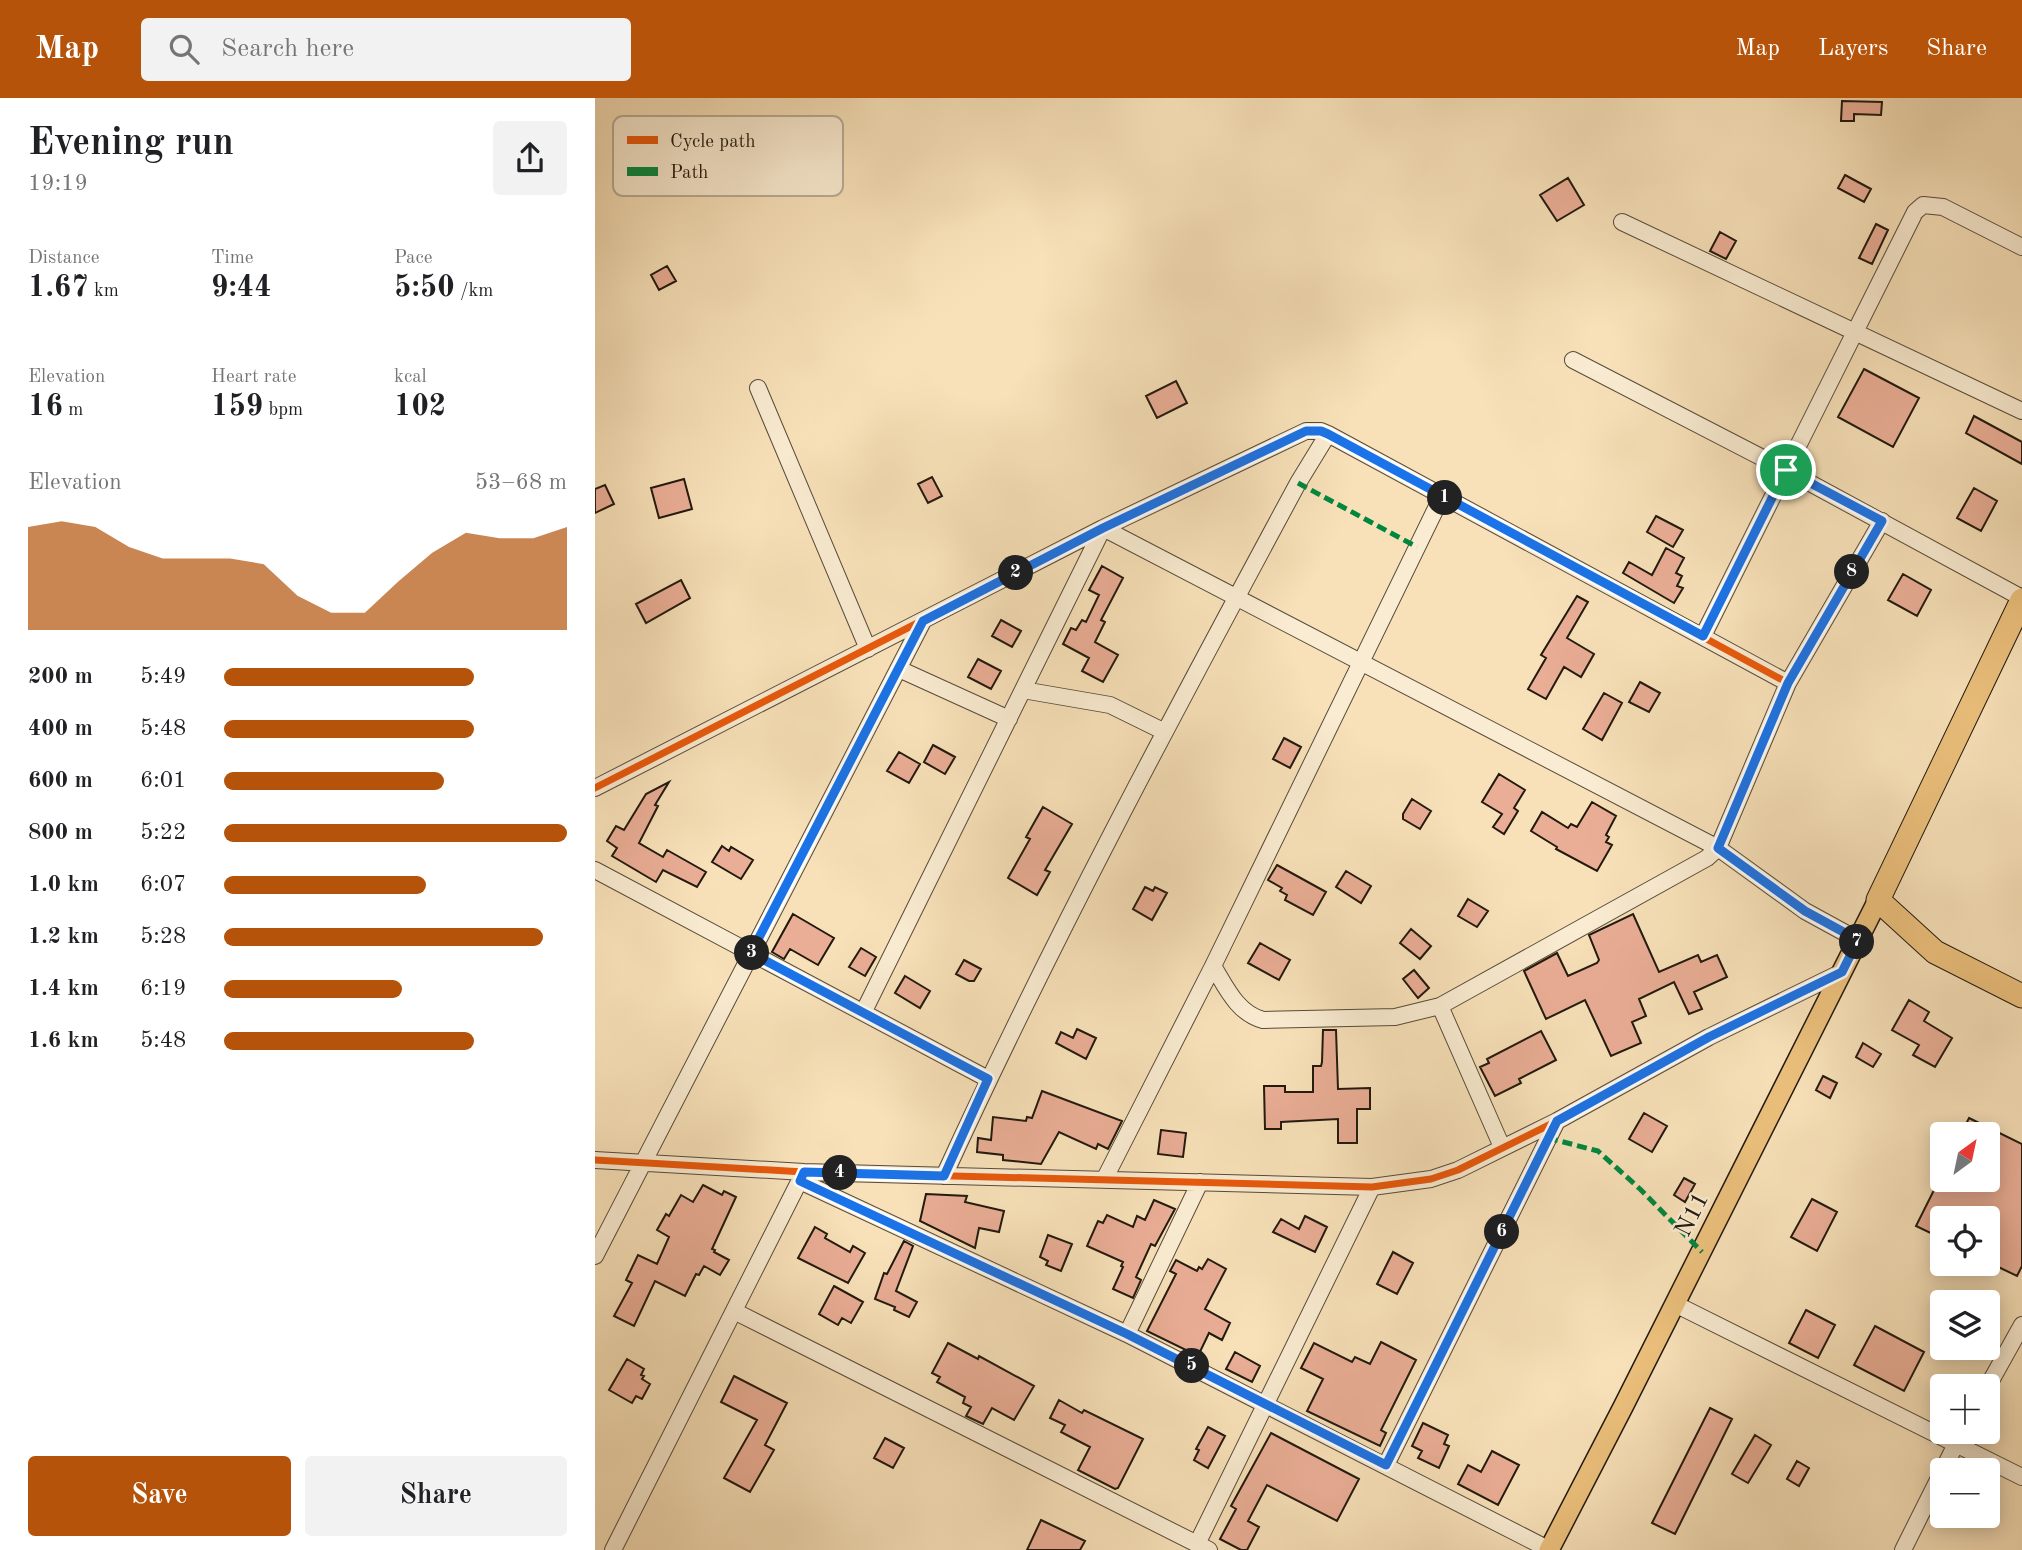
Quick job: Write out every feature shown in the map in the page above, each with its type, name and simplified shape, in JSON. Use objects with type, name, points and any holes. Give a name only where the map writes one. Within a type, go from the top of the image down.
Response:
[{"type":"highway","points":[[2022,599],[1878,900],[1935,952],[2022,996]]},
{"type":"main road","name":"N11","points":[[1549,1550],[1878,900]]},
{"type":"street","points":[[1703,636],[1915,212],[1923,205],[1944,207],[2022,247]]},
{"type":"street","points":[[1622,222],[2022,411]]},
{"type":"street","points":[[1573,360],[1882,521],[2022,599]]},
{"type":"street","points":[[758,388],[868,649]]},
{"type":"street","points":[[595,788],[1103,528],[1306,431],[1328,434],[1788,683]]},
{"type":"street","points":[[944,1176],[988,1079],[1114,828],[1236,597],[1328,434]]},
{"type":"street","points":[[1104,1180],[1213,965],[1442,496]]},
{"type":"street","points":[[1213,965],[1241,1009],[1248,1015],[1263,1020],[1395,1017],[1440,1006],[1707,858],[1718,848],[1788,683],[1882,521]]},
{"type":"street","points":[[1103,528],[1718,848],[1805,911],[1858,940]]},
{"type":"street","points":[[864,1011],[1103,528]]},
{"type":"street","points":[[595,1255],[923,621]]},
{"type":"street","points":[[899,668],[1009,719]]},
{"type":"street","points":[[1023,690],[1110,705],[1165,732]]},
{"type":"street","points":[[595,870],[988,1079]]},
{"type":"street","points":[[595,1160],[644,1161],[802,1177],[944,1176],[1372,1187],[1431,1178],[1458,1170],[1557,1121],[1709,1037],[1842,972]]},
{"type":"street","points":[[1440,1006],[1503,1147]]},
{"type":"street","points":[[1386,1465],[1557,1121]]},
{"type":"street","points":[[613,1550],[802,1177]]},
{"type":"street","points":[[802,1177],[1127,1334],[1549,1550]]},
{"type":"street","points":[[1127,1334],[1201,1182]]},
{"type":"street","points":[[734,1311],[1203,1547],[1265,1403],[1372,1187]]},
{"type":"street","points":[[1675,1304],[1930,1424]]},
{"type":"street","points":[[1995,1374],[2022,1325]]},
{"type":"street","points":[[1903,1550],[1956,1444]]},
{"type":"street","points":[[1968,1444],[2022,1478]]},
{"type":"building","points":[[1842,101],[1882,102],[1881,115],[1854,114],[1854,121],[1841,121]]},
{"type":"building","points":[[1845,175],[1871,189],[1864,202],[1838,188]]},
{"type":"building","points":[[1568,178],[1584,205],[1557,221],[1540,195]]},
{"type":"building","points":[[1876,224],[1888,230],[1872,264],[1859,258]]},
{"type":"building","points":[[1720,232],[1736,241],[1726,259],[1710,251]]},
{"type":"building","points":[[667,266],[676,281],[659,290],[651,275]]},
{"type":"building","points":[[1864,369],[1919,398],[1893,447],[1838,417]]},
{"type":"building","points":[[1176,381],[1187,403],[1157,418],[1146,396]]},
{"type":"building","points":[[1974,416],[2022,442],[2022,464],[1966,433]]},
{"type":"building","points":[[932,477],[942,496],[928,503],[918,484]]},
{"type":"building","points":[[684,479],[692,509],[659,518],[651,488]]},
{"type":"building","points":[[605,485],[614,504],[595,513],[595,489]]},
{"type":"building","points":[[1974,488],[1997,501],[1981,531],[1957,518]]},
{"type":"building","points":[[1656,516],[1683,530],[1673,547],[1647,532]]},
{"type":"building","points":[[1666,548],[1684,558],[1676,573],[1682,576],[1677,586],[1683,588],[1674,603],[1623,573],[1629,562],[1652,575]]},
{"type":"building","points":[[1102,566],[1123,578],[1101,620],[1105,622],[1095,642],[1118,655],[1103,682],[1082,671],[1089,658],[1063,644],[1071,628],[1076,630],[1082,620],[1086,622],[1099,595],[1089,590]]},
{"type":"building","points":[[1903,574],[1931,590],[1917,616],[1888,600]]},
{"type":"building","points":[[681,580],[690,598],[646,623],[636,604]]},
{"type":"building","points":[[1577,596],[1588,602],[1567,638],[1594,654],[1581,677],[1564,667],[1546,699],[1528,689],[1546,658],[1541,655]]},
{"type":"building","points":[[1001,620],[1021,631],[1012,647],[992,636]]},
{"type":"building","points":[[978,659],[1001,671],[991,689],[968,677]]},
{"type":"building","points":[[1640,682],[1660,693],[1649,712],[1629,702]]},
{"type":"building","points":[[1604,693],[1622,703],[1602,740],[1583,729]]},
{"type":"building","points":[[1284,738],[1301,747],[1290,768],[1273,759]]},
{"type":"building","points":[[933,745],[955,757],[945,774],[924,762]]},
{"type":"building","points":[[899,752],[920,764],[909,783],[887,771]]},
{"type":"building","points":[[1499,774],[1525,790],[1514,808],[1518,811],[1504,834],[1493,827],[1502,814],[1482,802]]},
{"type":"building","points":[[669,782],[655,805],[658,806],[639,843],[663,857],[667,850],[706,872],[697,887],[663,870],[656,882],[612,856],[617,848],[607,841],[616,826],[624,830],[646,794]]},
{"type":"building","points":[[1412,799],[1431,811],[1420,829],[1403,819]]},
{"type":"building","points":[[1592,802],[1616,816],[1606,835],[1609,837],[1606,842],[1612,845],[1597,871],[1556,849],[1557,847],[1531,831],[1542,812],[1568,828],[1571,824],[1577,827]]},
{"type":"building","points":[[1043,807],[1072,824],[1045,870],[1050,872],[1037,895],[1008,878],[1030,839],[1026,837]]},
{"type":"building","points":[[722,846],[729,851],[731,847],[753,860],[741,879],[712,862]]},
{"type":"building","points":[[1277,865],[1326,892],[1313,915],[1285,900],[1287,895],[1280,891],[1282,888],[1268,880]]},
{"type":"building","points":[[1346,871],[1371,886],[1361,903],[1336,887]]},
{"type":"building","points":[[1145,887],[1153,891],[1155,887],[1167,893],[1152,920],[1133,909]]},
{"type":"building","points":[[1468,899],[1488,911],[1477,927],[1458,916]]},
{"type":"building","points":[[793,914],[834,938],[818,965],[790,949],[784,959],[772,952]]},
{"type":"building","points":[[1633,914],[1659,972],[1698,955],[1701,962],[1717,955],[1727,977],[1694,992],[1702,1009],[1689,1014],[1674,982],[1639,999],[1646,1016],[1632,1022],[1641,1043],[1611,1056],[1585,1000],[1546,1019],[1524,971],[1557,953],[1568,976],[1597,963],[1599,960],[1589,935]]},
{"type":"building","points":[[1411,929],[1431,946],[1420,959],[1400,943]]},
{"type":"building","points":[[1260,943],[1290,960],[1279,980],[1248,963]]},
{"type":"building","points":[[861,948],[876,957],[865,976],[849,967]]},
{"type":"building","points":[[964,960],[981,969],[974,981],[956,974]]},
{"type":"building","points":[[1414,970],[1429,988],[1418,998],[1403,979]]},
{"type":"building","points":[[905,976],[930,991],[920,1008],[895,993]]},
{"type":"building","points":[[1909,1000],[1929,1012],[1924,1021],[1952,1038],[1935,1067],[1913,1055],[1919,1045],[1892,1030]]},
{"type":"building","points":[[1077,1029],[1096,1038],[1086,1059],[1056,1043],[1061,1032],[1073,1038]]},
{"type":"building","points":[[1323,1030],[1336,1030],[1338,1089],[1370,1088],[1370,1109],[1357,1109],[1357,1143],[1338,1143],[1338,1119],[1281,1122],[1281,1129],[1265,1129],[1264,1086],[1285,1086],[1285,1092],[1313,1092],[1313,1066],[1321,1066]]},
{"type":"building","points":[[1541,1031],[1556,1060],[1519,1079],[1521,1083],[1495,1096],[1480,1067],[1489,1063],[1487,1059]]},
{"type":"building","points":[[1863,1043],[1881,1054],[1873,1067],[1856,1057]]},
{"type":"building","points":[[1823,1076],[1837,1083],[1830,1098],[1816,1090]]},
{"type":"building","points":[[1042,1091],[1122,1121],[1108,1149],[1098,1144],[1096,1149],[1059,1132],[1041,1164],[1003,1160],[1003,1155],[977,1152],[978,1138],[991,1140],[993,1117],[1026,1121],[1027,1117],[1032,1118]]},
{"type":"building","points":[[1644,1113],[1667,1126],[1652,1152],[1629,1139]]},
{"type":"building","points":[[1161,1130],[1186,1133],[1183,1157],[1158,1154]]},
{"type":"building","points":[[2000,1133],[2022,1144],[2022,1266],[2017,1276],[2000,1268],[2000,1206],[1930,1206],[1930,1233],[1916,1226],[1933,1192],[2000,1192]]},
{"type":"building","points":[[1684,1178],[1695,1184],[1685,1202],[1674,1195]]},
{"type":"building","points":[[703,1185],[722,1195],[724,1191],[736,1197],[712,1249],[729,1260],[720,1275],[704,1266],[699,1275],[696,1274],[685,1296],[655,1281],[634,1326],[614,1316],[632,1283],[626,1280],[638,1255],[657,1264],[669,1237],[657,1230],[666,1214],[669,1216],[681,1195],[693,1202]]},
{"type":"building","points":[[926,1194],[967,1196],[965,1202],[1004,1211],[999,1232],[979,1228],[975,1248],[920,1221]]},
{"type":"building","points":[[1812,1199],[1837,1212],[1817,1251],[1791,1237]]},
{"type":"building","points":[[1154,1200],[1175,1209],[1155,1246],[1151,1244],[1136,1277],[1141,1280],[1133,1298],[1113,1289],[1123,1262],[1087,1246],[1098,1221],[1103,1223],[1107,1215],[1133,1227],[1137,1216],[1145,1220]]},
{"type":"building","points":[[1305,1216],[1327,1227],[1315,1252],[1273,1232],[1281,1219],[1299,1229]]},
{"type":"building","points":[[815,1227],[827,1234],[825,1238],[850,1252],[853,1246],[865,1253],[848,1283],[798,1258]]},
{"type":"building","points":[[1048,1235],[1072,1244],[1061,1271],[1046,1265],[1048,1261],[1040,1257]]},
{"type":"building","points":[[904,1241],[913,1246],[896,1291],[917,1302],[909,1317],[894,1310],[895,1307],[875,1299],[884,1273],[887,1274]]},
{"type":"building","points":[[1393,1252],[1413,1263],[1397,1294],[1377,1284]]},
{"type":"building","points":[[1208,1259],[1226,1269],[1205,1309],[1230,1323],[1222,1340],[1209,1333],[1198,1356],[1147,1331],[1176,1274],[1170,1271],[1176,1260],[1197,1271],[1199,1267],[1202,1269]]},
{"type":"building","points":[[834,1286],[863,1302],[851,1323],[842,1318],[838,1325],[819,1314]]},
{"type":"building","points":[[1806,1310],[1835,1325],[1818,1358],[1789,1343]]},
{"type":"building","points":[[1875,1326],[1924,1352],[1904,1391],[1854,1365]]},
{"type":"building","points":[[1381,1342],[1416,1360],[1381,1430],[1386,1433],[1380,1446],[1307,1411],[1323,1379],[1301,1368],[1314,1343],[1352,1362],[1355,1357],[1370,1364]]},
{"type":"building","points":[[948,1343],[978,1359],[979,1356],[1034,1386],[1014,1420],[992,1408],[983,1424],[966,1416],[971,1407],[963,1403],[965,1397],[937,1382],[940,1377],[932,1373]]},
{"type":"building","points":[[1235,1352],[1260,1366],[1252,1382],[1226,1369]]},
{"type":"building","points":[[627,1359],[644,1369],[642,1379],[650,1384],[642,1399],[636,1396],[632,1403],[609,1390]]},
{"type":"building","points":[[734,1376],[787,1403],[765,1445],[774,1450],[750,1492],[724,1478],[757,1420],[721,1402]]},
{"type":"building","points":[[1059,1400],[1082,1413],[1084,1410],[1143,1439],[1118,1488],[1115,1489],[1078,1470],[1090,1447],[1061,1432],[1065,1425],[1050,1418]]},
{"type":"building","points":[[1710,1408],[1732,1419],[1675,1534],[1652,1523]]},
{"type":"building","points":[[1423,1423],[1448,1435],[1444,1444],[1449,1446],[1439,1468],[1418,1458],[1422,1451],[1412,1446]]},
{"type":"building","points":[[1208,1427],[1225,1436],[1208,1468],[1194,1460],[1199,1450],[1196,1449]]},
{"type":"building","points":[[1271,1433],[1359,1479],[1337,1521],[1267,1485],[1248,1521],[1259,1527],[1247,1550],[1241,1550],[1220,1539],[1236,1509],[1231,1506]]},
{"type":"building","points":[[1755,1435],[1771,1445],[1748,1483],[1732,1474]]},
{"type":"building","points":[[885,1438],[904,1448],[893,1468],[874,1458]]},
{"type":"building","points":[[1492,1451],[1519,1465],[1498,1505],[1458,1484],[1468,1465],[1481,1472]]},
{"type":"building","points":[[1797,1461],[1809,1468],[1799,1486],[1787,1479]]},
{"type":"building","points":[[1041,1520],[1085,1541],[1080,1550],[1027,1550]]},
{"type":"marked path","points":[[1298,483],[1417,547]]},
{"type":"marked path","points":[[1548,1138],[1598,1151],[1702,1252]]},
{"type":"cycle path","points":[[595,788],[1103,528],[1306,431],[1328,434],[1788,683]]},
{"type":"cycle path","points":[[595,1160],[804,1172],[1372,1187],[1431,1179],[1458,1170],[1557,1121],[1709,1037],[1842,972]]},
{"type":"route","points":[[1306,431],[1321,431],[1703,636],[1786,470],[1882,521],[1788,683],[1718,848],[1805,911],[1858,940],[1842,972],[1709,1037],[1557,1121],[1386,1465],[1127,1334],[800,1181],[804,1172],[944,1176],[988,1079],[751,953],[923,621],[1103,528],[1306,431]]}]
